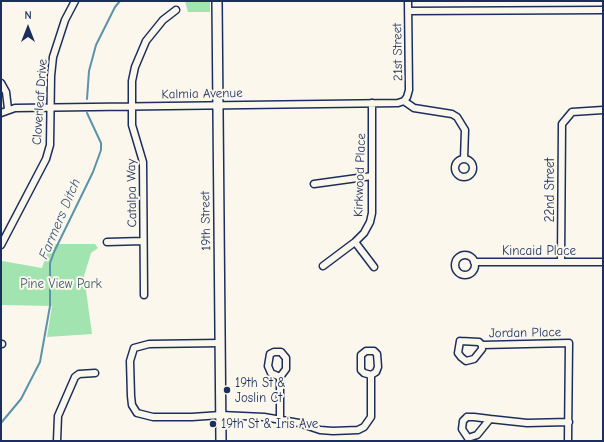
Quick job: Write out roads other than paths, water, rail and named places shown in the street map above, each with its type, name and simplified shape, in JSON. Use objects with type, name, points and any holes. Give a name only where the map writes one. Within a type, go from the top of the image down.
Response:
[{"type":"street","name":"Cloverleaf Drive","points":[[1,244],[46,159],[50,145],[51,76],[53,57],[65,20],[74,1]]},
{"type":"street","name":"19th Street","points":[[217,1],[221,441]]},
{"type":"street","name":"21st Street","points":[[404,101],[408,97],[409,90],[408,1]]},
{"type":"street","name":"Catalpa Way","points":[[144,296],[144,162],[142,152],[134,134],[132,81],[140,54],[154,29],[176,10]]},
{"type":"street","points":[[408,11],[603,10]]},
{"type":"street","points":[[1,83],[6,92],[8,109]]},
{"type":"street","name":"Kalmia Avenue","points":[[1,113],[8,109],[50,107],[398,103],[404,101]]},
{"type":"street","points":[[404,101],[414,108],[452,114],[457,117],[465,130],[464,159]]},
{"type":"street","name":"Kirkwood Place","points":[[323,266],[355,242],[364,233],[370,222],[372,213],[372,103]]},
{"type":"street","name":"22nd Street","points":[[561,262],[561,129],[565,119],[572,112],[603,110]]},
{"type":"street","points":[[314,184],[372,176]]},
{"type":"street","points":[[107,242],[143,241]]},
{"type":"street","points":[[355,242],[374,267]]},
{"type":"street","name":"Kincaid Place","points":[[474,262],[603,262]]},
{"type":"street","points":[[221,343],[143,345],[134,348],[130,367],[132,406],[137,413],[153,417],[221,415],[280,419],[320,430],[358,430],[364,427],[371,417],[371,375]]},
{"type":"street","name":"Jordan Place","points":[[482,345],[569,343],[569,422]]},
{"type":"street","points":[[57,441],[58,416],[75,377],[79,374],[95,372]]},
{"type":"street","points":[[280,377],[280,419]]},
{"type":"street","points":[[490,419],[484,428],[474,437],[468,438],[463,434],[463,421],[467,417],[490,419],[527,423],[569,422],[568,441]]},
{"type":"waterway","name":"Farmers Ditch","points":[[87,99],[89,71],[96,45],[115,7],[120,1]]},
{"type":"waterway","name":"Farmers Ditch","points":[[1,423],[21,399],[40,362],[50,306],[50,263],[93,172],[101,150],[101,143],[87,113]]},
{"type":"place","name":"19th St & Joslin Ct","points":[[227,390]]},
{"type":"place","name":"19th St & Iris Ave","points":[[213,424]]},
{"type":"park label","name":"Pine View Park","points":[[61,284]]}]
